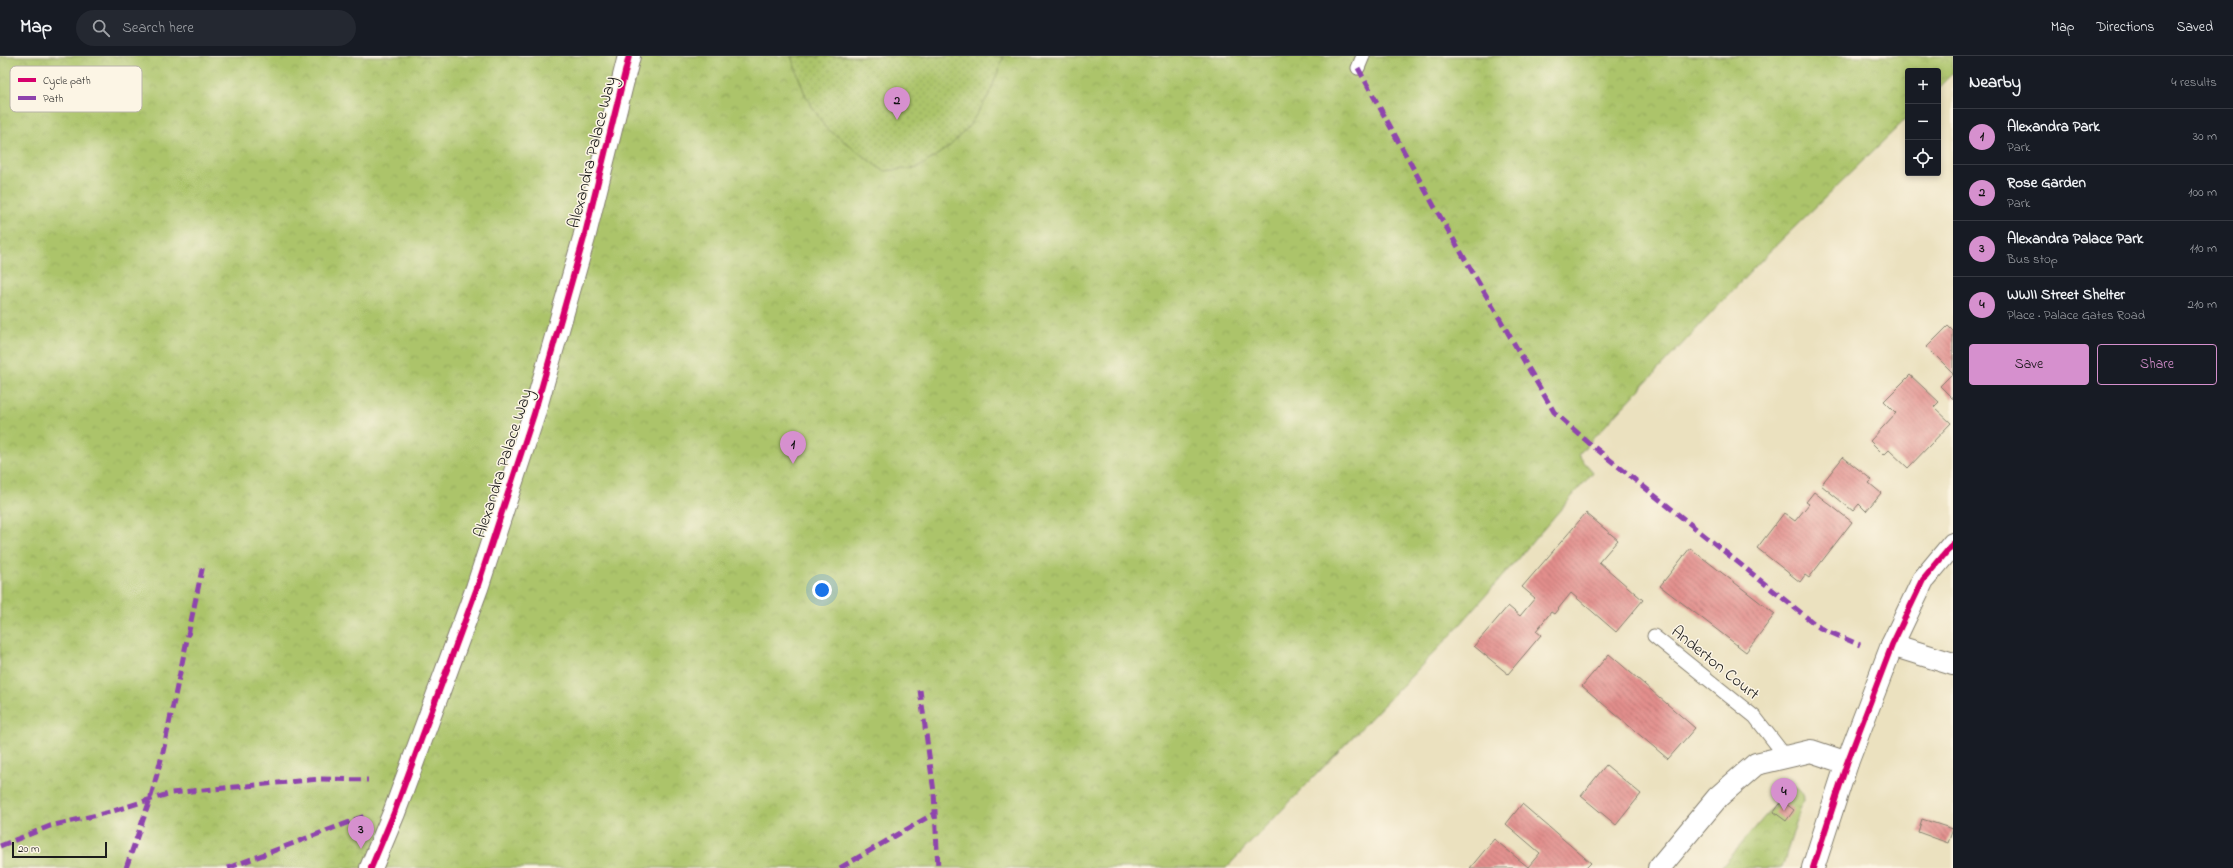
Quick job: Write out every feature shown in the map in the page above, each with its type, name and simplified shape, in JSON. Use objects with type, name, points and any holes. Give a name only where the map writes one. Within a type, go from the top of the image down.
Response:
[{"type":"street","name":"Alexandra Palace Way","points":[[371,868],[394,813],[477,588],[534,414],[584,238],[630,56]]},
{"type":"street","points":[[1813,868],[1847,763],[1892,645],[1923,580],[1953,544]]},
{"type":"street","points":[[1892,645],[1953,664]]},
{"type":"street","points":[[1659,868],[1718,797],[1756,764],[1811,751],[1847,763]]},
{"type":"lane","name":"Anderton Court","points":[[1654,636],[1755,717],[1786,757]]},
{"type":"green space","points":[[0,56],[1953,56],[1953,73],[1941,85],[1941,68],[1905,68],[1905,120],[1768,253],[1578,455],[1593,472],[1588,478],[1453,633],[1226,868],[0,868]]},
{"type":"green space","points":[[791,56],[1004,56],[989,95],[969,126],[950,146],[918,168],[883,171],[825,127],[806,97]]},
{"type":"green space","points":[[1795,787],[1800,789],[1804,797],[1782,868],[1721,868],[1789,788]]},
{"type":"building","points":[[1948,326],[1953,331],[1953,373],[1927,347]]},
{"type":"building","points":[[1953,373],[1953,399],[1940,386]]},
{"type":"building","points":[[1910,375],[1939,402],[1934,407],[1951,423],[1908,468],[1889,450],[1884,455],[1870,441],[1896,413],[1884,401]]},
{"type":"building","points":[[1843,457],[1872,480],[1869,483],[1881,493],[1866,511],[1859,504],[1853,511],[1821,485]]},
{"type":"building","points":[[1814,492],[1852,522],[1809,578],[1805,575],[1800,582],[1757,548],[1784,513],[1795,521],[1809,504],[1806,502]]},
{"type":"building","points":[[1586,513],[1618,540],[1599,562],[1643,600],[1616,632],[1571,593],[1554,614],[1551,612],[1536,631],[1541,635],[1508,674],[1474,646],[1508,606],[1520,616],[1535,598],[1522,587]]},
{"type":"building","points":[[1690,548],[1775,614],[1746,652],[1660,586]]},
{"type":"building","points":[[1609,654],[1695,728],[1668,759],[1582,686]]},
{"type":"building","points":[[1606,765],[1641,794],[1616,825],[1581,796]]},
{"type":"building","points":[[1782,801],[1794,810],[1786,821],[1774,812]]},
{"type":"building","points":[[1522,804],[1591,863],[1586,868],[1470,868],[1494,839],[1528,867],[1540,853],[1506,824]]},
{"type":"building","points":[[1922,819],[1953,829],[1948,843],[1918,832]]},
{"type":"marked path","points":[[1358,68],[1434,206],[1554,412],[1589,443],[1820,628],[1860,645]]},
{"type":"marked path","points":[[126,868],[150,800],[163,752],[203,565]]},
{"type":"marked path","points":[[920,690],[934,792],[938,868]]},
{"type":"marked path","points":[[0,846],[50,826],[110,812],[171,793],[320,779],[368,780]]},
{"type":"marked path","points":[[840,868],[935,813]]},
{"type":"marked path","points":[[228,868],[368,815]]},
{"type":"cycle path","points":[[371,868],[394,813],[477,588],[534,414],[584,238],[629,56]]},
{"type":"cycle path","points":[[1813,868],[1847,763],[1892,645],[1923,580],[1953,544]]},
{"type":"place","name":"Rose Garden","points":[[897,120]]},
{"type":"place","name":"Alexandra Park","points":[[793,464]]},
{"type":"place","name":"WWII Street Shelter","points":[[1784,811]]},
{"type":"place","name":"Alexandra Palace Park","points":[[361,849]]}]
